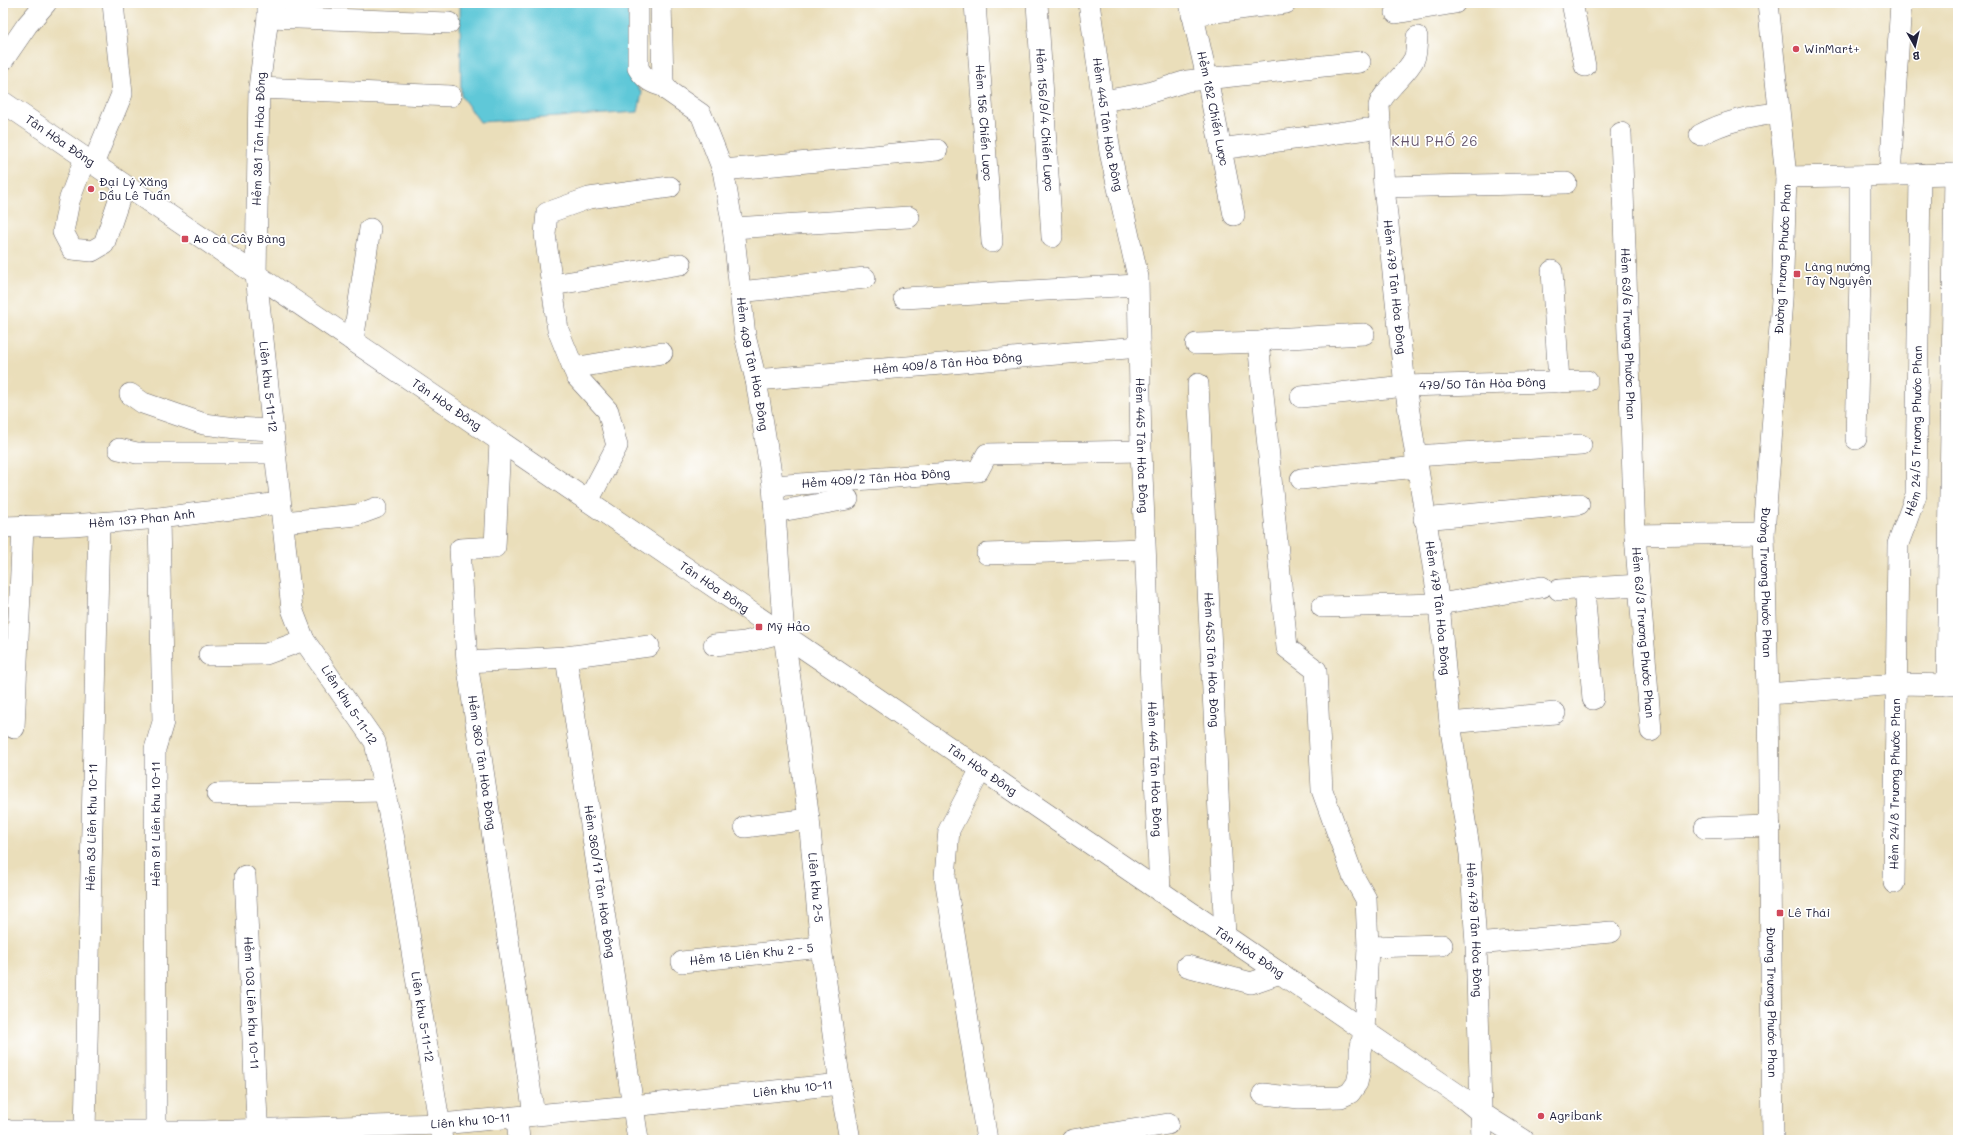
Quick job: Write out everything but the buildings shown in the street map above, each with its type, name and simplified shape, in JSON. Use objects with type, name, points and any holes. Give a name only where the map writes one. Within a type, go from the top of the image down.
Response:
[{"type":"street","points":[[3,60],[27,24],[46,3]]},
{"type":"street","points":[[113,3],[122,94],[69,201],[63,232],[72,249],[92,251],[104,244],[124,185]]},
{"type":"street","name":"Hẻm 409 Tân Hòa Đông","points":[[638,3],[638,68],[643,76],[650,82],[665,87],[701,114],[723,170],[733,228],[745,336],[756,380],[773,486],[782,634]]},
{"type":"street","points":[[661,3],[662,78],[665,87]]},
{"type":"street","name":"Hẻm 156 Chiến Lược","points":[[975,3],[992,242]]},
{"type":"street","name":"Hẻm 156/9/4 Chiến Lược","points":[[1037,3],[1052,237]]},
{"type":"street","name":"Hẻm 445 Tân Hòa Đông","points":[[1089,3],[1110,152],[1138,277],[1144,549],[1160,892]]},
{"type":"street","points":[[1191,9],[1286,3]]},
{"type":"street","points":[[1396,14],[1455,3]]},
{"type":"street","points":[[1572,3],[1585,66]]},
{"type":"street","name":"Đường Trương Phước Phan","points":[[1768,3],[1778,113],[1786,177],[1782,300],[1764,533],[1770,826],[1773,1140]]},
{"type":"street","points":[[1890,175],[1901,3]]},
{"type":"street","name":"Hẻm 182 Chiến Lược","points":[[1191,9],[1207,78],[1234,215]]},
{"type":"street","points":[[268,10],[449,23]]},
{"type":"street","name":"Hẻm 381 Tân Hòa Đông","points":[[256,275],[259,88],[268,10]]},
{"type":"street","name":"Hẻm 479 Tân Hòa Đông","points":[[1417,38],[1415,58],[1403,75],[1380,99],[1379,106],[1384,187],[1405,386],[1424,519],[1439,604],[1450,723],[1470,854],[1476,944],[1482,1140]]},
{"type":"street","points":[[1103,101],[1148,93],[1187,81],[1360,62]]},
{"type":"street","points":[[259,88],[451,96]]},
{"type":"street","name":"Tân Hòa Đông","points":[[3,102],[1364,1032],[1463,1098],[1480,1112],[1524,1140]]},
{"type":"street","points":[[1700,135],[1719,125],[1756,115],[1778,113]]},
{"type":"street","points":[[1220,150],[1367,129]]},
{"type":"street","name":"Hẻm 63/6 Trương Phước Phan","points":[[1621,133],[1635,535]]},
{"type":"street","points":[[723,170],[937,150]]},
{"type":"street","name":"Hẻm 24/5 Trương Phước Phan","points":[[1896,684],[1898,544],[1916,495],[1920,174]]},
{"type":"street","points":[[1768,694],[1896,684],[1953,685],[1956,174],[1786,177]]},
{"type":"street","points":[[1856,439],[1860,284],[1860,176]]},
{"type":"street","points":[[1384,187],[1566,183]]},
{"type":"street","points":[[588,501],[617,446],[608,411],[577,377],[558,330],[545,234],[547,213],[589,198],[670,186]]},
{"type":"street","points":[[733,228],[910,217]]},
{"type":"street","points":[[353,341],[370,229]]},
{"type":"street","points":[[552,285],[681,264]]},
{"type":"street","name":"479/50 Tân Hòa Đông","points":[[1552,271],[1560,382]]},
{"type":"street","name":"Liên khu 5-11-12","points":[[256,275],[292,609],[304,640],[375,742],[385,791],[441,1132]]},
{"type":"street","points":[[740,292],[865,278]]},
{"type":"street","points":[[904,298],[1137,285]]},
{"type":"street","points":[[1196,344],[1261,342],[1271,339],[1364,334]]},
{"type":"street","points":[[1261,342],[1259,351],[1287,648],[1316,670],[1322,790],[1353,876],[1366,899],[1368,947],[1364,1032],[1357,1083],[1350,1094],[1341,1098],[1263,1094]]},
{"type":"street","name":"Hẻm 409/8 Tân Hòa Đông","points":[[756,380],[1139,347]]},
{"type":"street","points":[[573,368],[662,353]]},
{"type":"street","name":"479/50 Tân Hòa Đông","points":[[1301,397],[1405,386],[1587,381]]},
{"type":"street","name":"Hẻm 453 Tân Hòa Đông","points":[[1198,384],[1225,936]]},
{"type":"street","points":[[130,394],[144,403],[204,424],[272,430]]},
{"type":"street","name":"Hẻm 360 Tân Hòa Đông","points":[[500,441],[495,548],[460,550],[466,662],[525,1116],[519,1140]]},
{"type":"street","points":[[1301,479],[1416,461],[1581,445]]},
{"type":"street","points":[[119,450],[137,453],[274,453]]},
{"type":"street","name":"Hẻm 409/2 Tân Hòa Đông","points":[[773,486],[978,471],[987,454],[1141,450]]},
{"type":"street","points":[[775,512],[848,499]]},
{"type":"street","points":[[1424,519],[1579,504]]},
{"type":"street","name":"Hẻm 137 Phan Anh","points":[[13,526],[73,526],[159,518],[281,512],[357,515],[376,508]]},
{"type":"street","name":"Hẻm 91 Liên khu 10-11","points":[[156,1131],[155,749],[163,722],[159,518]]},
{"type":"street","name":"Hẻm 83 Liên khu 10-11","points":[[85,1131],[99,523]]},
{"type":"street","points":[[13,526],[9,698],[14,728]]},
{"type":"street","points":[[1635,535],[1764,533]]},
{"type":"street","name":"Hẻm 63/3 Trương Phước Phan","points":[[1635,535],[1651,731]]},
{"type":"street","points":[[987,554],[1144,549]]},
{"type":"street","points":[[1322,607],[1439,604],[1550,589],[1584,589],[1639,585]]},
{"type":"street","points":[[1584,589],[1593,699]]},
{"type":"street","points":[[714,645],[745,642],[782,634]]},
{"type":"street","name":"Liên khu 2-5","points":[[782,634],[809,819],[821,947],[840,1084],[850,1140]]},
{"type":"street","points":[[209,655],[266,654],[304,640]]},
{"type":"street","points":[[466,662],[566,657],[649,646]]},
{"type":"street","name":"Hẻm 360/17 Tân Hòa Đông","points":[[566,657],[638,1140]]},
{"type":"street","name":"Hẻm 24/8 Trương Phước Phan","points":[[1894,883],[1896,684]]},
{"type":"street","points":[[1450,723],[1555,713]]},
{"type":"street","points":[[981,769],[949,830],[945,877],[987,1140]]},
{"type":"street","points":[[218,794],[385,791]]},
{"type":"street","points":[[745,827],[809,819]]},
{"type":"street","points":[[1705,828],[1770,826]]},
{"type":"street","name":"Hẻm 103 Liên khu 10-11","points":[[245,876],[257,1135]]},
{"type":"street","points":[[1476,944],[1611,932]]},
{"type":"street","points":[[1368,947],[1442,945]]},
{"type":"street","name":"Hẻm 18 Liên Khu 2 - 5","points":[[682,962],[821,947]]},
{"type":"street","points":[[1187,966],[1251,983],[1280,974]]},
{"type":"street","name":"Liên khu 10-11","points":[[3,1129],[10,1131],[63,1135],[85,1131],[156,1131],[188,1135],[441,1132],[525,1116],[840,1084]]},
{"type":"street","points":[[1072,1140],[1168,1124]]},
{"type":"water","points":[[460,3],[629,3],[629,75],[642,93],[638,112],[480,122],[461,96]]},
{"type":"place","name":"WinMart+","points":[[1796,49]]},
{"type":"place","name":"Đại Lý Xăng Dầu Lê Tuấn","points":[[91,189]]},
{"type":"place","name":"Ao cá Cây Bàng","points":[[185,239]]},
{"type":"place","name":"Làng nướng Tây Nguyên","points":[[1797,274]]},
{"type":"place","name":"Mỹ Hảo","points":[[759,627]]},
{"type":"place","name":"Lê Thái","points":[[1780,913]]},
{"type":"place","name":"Agribank","points":[[1541,1116]]},
{"type":"district","name":"KHU PHỐ 26","points":[[1435,141]]}]
